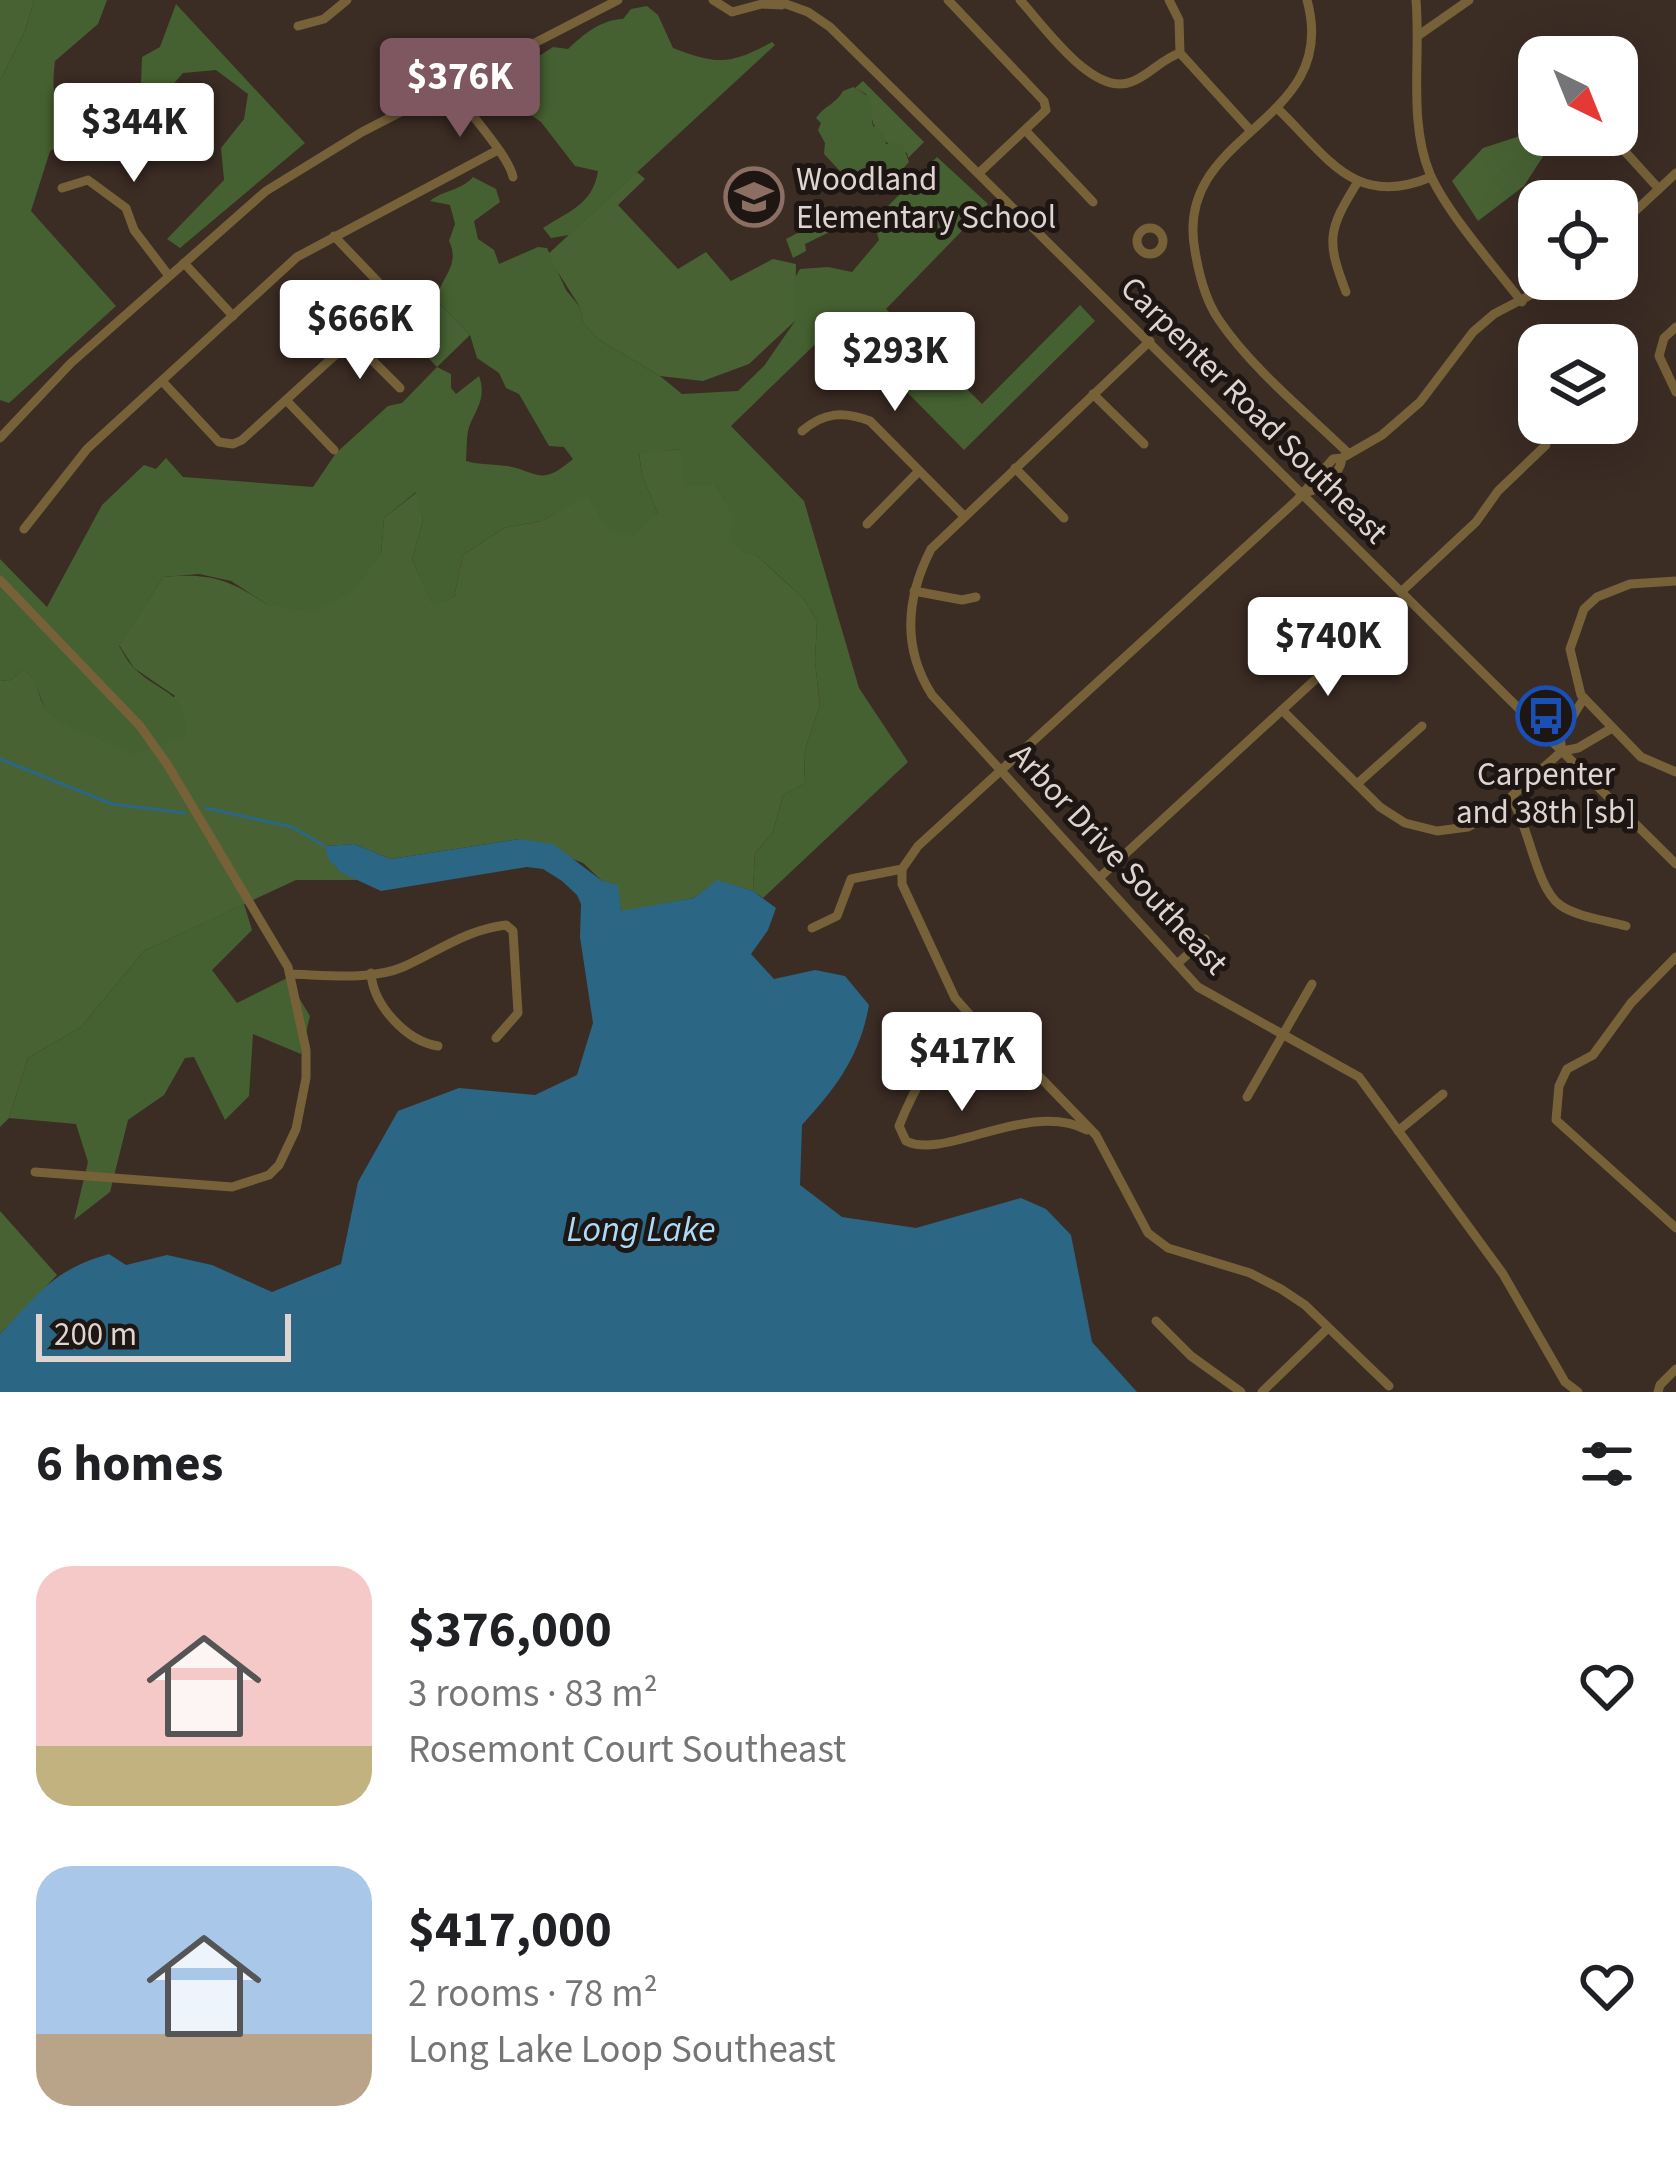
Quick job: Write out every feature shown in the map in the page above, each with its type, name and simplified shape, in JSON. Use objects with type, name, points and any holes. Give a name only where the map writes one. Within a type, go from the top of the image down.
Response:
[{"type":"street","points":[[298,26],[324,19],[346,0]]},
{"type":"street","points":[[0,438],[40,392],[248,204],[284,178],[618,0]]},
{"type":"street","points":[[712,0],[728,11],[751,3],[788,5]]},
{"type":"street","name":"Carpenter Road Southeast","points":[[775,0],[823,21],[1676,864]]},
{"type":"street","points":[[948,0],[1044,101],[1046,110],[980,173]]},
{"type":"street","points":[[1020,0],[1090,75],[1105,84],[1134,82],[1180,53]]},
{"type":"street","points":[[1169,0],[1179,20],[1180,53],[1251,131]]},
{"type":"street","points":[[1307,0],[1312,41],[1308,64],[1277,108],[1216,164],[1192,209],[1192,237],[1206,297],[1218,319],[1345,456]]},
{"type":"street","points":[[1416,0],[1417,92],[1431,177],[1522,302]]},
{"type":"street","points":[[1419,35],[1469,0]]},
{"type":"street","points":[[451,85],[511,166],[513,177]]},
{"type":"street","points":[[1277,108],[1357,183],[1393,189],[1431,177]]},
{"type":"street","points":[[1024,130],[1093,202]]},
{"type":"street","points":[[24,529],[87,449],[297,257],[498,150]]},
{"type":"street","points":[[1629,156],[1659,189]]},
{"type":"street","points":[[1638,208],[1676,173]]},
{"type":"street","points":[[62,188],[88,180],[126,208],[134,230],[169,275]]},
{"type":"street","points":[[1346,292],[1330,246],[1331,230],[1357,183]]},
{"type":"street","points":[[161,381],[217,440],[227,444],[242,440],[383,311],[386,296],[381,284],[334,236]]},
{"type":"street","points":[[1163,240],[1192,237]]},
{"type":"street","points":[[184,262],[233,316]]},
{"type":"street","points":[[1389,1386],[1305,1306],[1270,1282],[1156,1241],[1138,1217],[1105,1146],[1055,1090],[968,1016],[955,998],[902,884],[902,869],[918,846],[1304,493],[1308,482],[1333,459],[1382,435],[1420,402],[1473,332],[1494,314],[1525,300]]},
{"type":"street","points":[[1676,327],[1664,338],[1659,356],[1676,392]]},
{"type":"street","points":[[352,340],[400,388]]},
{"type":"street","points":[[976,597],[962,600],[914,591],[931,549],[1150,341]]},
{"type":"street","points":[[1093,394],[1144,444]]},
{"type":"street","points":[[286,400],[334,450]]},
{"type":"street","points":[[802,431],[815,420],[849,413],[870,421],[964,515]]},
{"type":"street","points":[[1401,592],[1476,522],[1498,491],[1546,445]]},
{"type":"street","points":[[1015,468],[1064,518]]},
{"type":"street","points":[[867,524],[919,471]]},
{"type":"street","points":[[0,580],[148,736],[290,974],[304,1035],[306,1078],[296,1130],[279,1165],[269,1174],[232,1187],[34,1172]]},
{"type":"street","points":[[1676,581],[1630,584],[1597,596],[1584,609],[1570,649],[1584,698],[1640,757],[1676,772]]},
{"type":"street","name":"Arbor Drive Southeast","points":[[914,591],[910,638],[920,675],[932,695],[1206,993],[1359,1077],[1503,1274],[1565,1382],[1579,1392]]},
{"type":"street","points":[[1099,878],[1343,654]]},
{"type":"street","points":[[1562,751],[1560,736],[1584,698]]},
{"type":"street","points":[[1282,710],[1380,807],[1405,824],[1437,831],[1468,826],[1511,798],[1562,751],[1578,748],[1612,728]]},
{"type":"street","points":[[1358,784],[1422,726]]},
{"type":"street","points":[[1511,798],[1554,900],[1569,910],[1626,926]]},
{"type":"street","points":[[812,928],[837,916],[851,879],[902,869]]},
{"type":"street","points":[[290,974],[371,974],[403,967],[459,936],[506,926],[513,931],[518,1013],[496,1038]]},
{"type":"street","points":[[1178,964],[1205,940]]},
{"type":"street","points":[[1676,957],[1631,1003],[1593,1055],[1567,1069],[1558,1086],[1556,1120],[1676,1228]]},
{"type":"street","points":[[371,974],[377,996],[392,1018],[422,1041],[438,1046]]},
{"type":"street","points":[[1247,1097],[1312,984]]},
{"type":"street","points":[[968,1016],[944,1044],[907,1106],[899,1126],[906,1141],[926,1145],[1016,1124],[1052,1121],[1076,1124],[1092,1133]]},
{"type":"street","points":[[1398,1131],[1443,1094]]},
{"type":"street","points":[[1156,1321],[1191,1356],[1241,1392]]},
{"type":"street","points":[[1262,1392],[1328,1328]]},
{"type":"street","points":[[1658,1392],[1676,1370]]},
{"type":"green space","points":[[0,0],[34,0],[25,31],[0,81]]},
{"type":"green space","points":[[34,0],[107,0],[98,24],[55,61],[54,93],[71,119],[111,137],[107,150],[60,145],[50,151],[31,211],[116,306],[9,403],[0,400],[0,81],[25,31]]},
{"type":"green space","points":[[176,4],[305,143],[180,248],[167,239],[224,180],[221,148],[244,119],[248,94],[216,70],[183,73],[157,103],[141,83],[142,57],[160,47]]},
{"type":"green space","points":[[647,6],[658,15],[673,48],[688,54],[724,60],[772,42],[775,45],[569,235],[551,238],[543,228],[585,199],[598,171],[575,166],[541,122],[517,105],[506,84],[516,71],[553,47],[568,49],[600,25]]},
{"type":"green space","points":[[863,81],[924,142],[908,158],[877,131],[866,94],[855,88]]},
{"type":"green space","points":[[853,87],[869,99],[873,126],[884,134],[886,144],[902,143],[909,162],[886,188],[855,184],[855,174],[840,171],[824,154],[825,143],[818,130],[821,123],[816,118]]},
{"type":"green space","points":[[1518,137],[1518,156],[1543,156],[1528,180],[1518,180],[1518,191],[1478,221],[1452,181],[1483,148]]},
{"type":"green space","points":[[937,157],[988,204],[886,309],[982,404],[1080,305],[1095,321],[964,450],[838,322],[731,426],[804,501],[859,688],[908,762],[763,898],[753,891],[755,853],[773,832],[783,795],[804,784],[805,750],[820,705],[817,621],[803,598],[756,555],[743,554],[730,539],[733,516],[716,485],[684,487],[681,449],[639,454],[658,514],[633,536],[607,530],[588,496],[541,521],[504,528],[463,555],[454,597],[433,606],[412,559],[423,521],[416,492],[384,518],[381,555],[350,594],[310,612],[268,605],[231,581],[199,574],[163,577],[119,646],[136,670],[178,702],[186,735],[133,755],[54,718],[24,669],[9,681],[0,680],[0,559],[47,607],[102,505],[144,465],[156,469],[166,458],[183,477],[313,487],[336,453],[388,406],[402,403],[437,367],[451,374],[456,394],[479,376],[481,397],[468,431],[466,461],[546,475],[573,459],[564,447],[549,446],[519,394],[506,388],[499,373],[477,358],[470,335],[436,300],[453,257],[449,241],[455,224],[450,205],[430,201],[435,197],[473,177],[496,189],[500,202],[474,221],[478,239],[494,250],[499,264],[538,247],[547,248],[566,290],[580,307],[583,323],[598,339],[682,394],[738,391],[764,366],[795,321],[794,279],[800,269],[828,267],[852,272],[879,240],[873,221]]},
{"type":"green space","points":[[637,172],[645,179],[618,205],[678,269],[706,252],[731,281],[773,259],[796,264],[795,321],[749,364],[703,381],[660,376],[598,339],[583,323],[580,307],[547,255]]},
{"type":"green space","points":[[844,209],[854,210],[840,227],[805,244],[806,251],[793,258],[786,239]]},
{"type":"green space","points":[[436,300],[470,335],[437,367],[388,316],[394,307],[414,315]]},
{"type":"green space","points":[[682,449],[716,485],[756,555],[803,598],[817,621],[820,705],[805,750],[804,784],[783,795],[773,832],[755,853],[753,891],[717,881],[694,898],[621,912],[617,885],[601,880],[583,863],[520,839],[391,859],[354,844],[326,846],[336,867],[358,880],[296,880],[144,951],[81,1027],[28,1058],[9,1118],[0,1127],[0,680],[9,681],[24,669],[52,715],[116,744],[175,696],[134,668],[119,645],[163,577],[218,580],[268,605],[381,555],[384,518],[417,492],[423,521],[412,559],[433,605],[454,597],[463,555],[504,528],[541,521],[588,495],[658,514],[642,475],[639,453]]},
{"type":"green space","points":[[244,904],[252,930],[212,970],[237,1003],[287,978],[310,1016],[301,1054],[253,1034],[249,1096],[225,1120],[194,1057],[185,1058],[164,1095],[128,1120],[110,1192],[74,1220],[88,1162],[76,1124],[9,1118],[28,1058],[81,1027],[144,951]]},
{"type":"green space","points":[[0,1211],[57,1275],[0,1334]]},
{"type":"water","name":"Long Lake","points":[[520,839],[553,844],[601,880],[618,885],[621,911],[694,898],[717,880],[753,891],[776,908],[751,954],[774,979],[815,970],[845,976],[869,1005],[860,1040],[845,1070],[802,1125],[800,1185],[842,1217],[916,1228],[1021,1198],[1046,1209],[1071,1235],[1092,1342],[1137,1392],[0,1392],[0,1334],[48,1285],[74,1267],[109,1254],[126,1265],[167,1255],[212,1265],[272,1292],[341,1264],[358,1182],[398,1111],[459,1088],[535,1095],[577,1075],[593,1023],[580,937],[581,904],[562,881],[543,869],[527,867],[381,891],[342,873],[328,859],[325,846],[354,844],[391,859]]},
{"type":"waterway","points":[[0,759],[112,804],[185,813]]},
{"type":"waterway","points":[[206,808],[292,827],[323,845]]},
{"type":"place","name":"Woodland Elementary School","points":[[754,197]]},
{"type":"place","name":"Carpenter and 38th [sb]","points":[[1546,716]]}]
